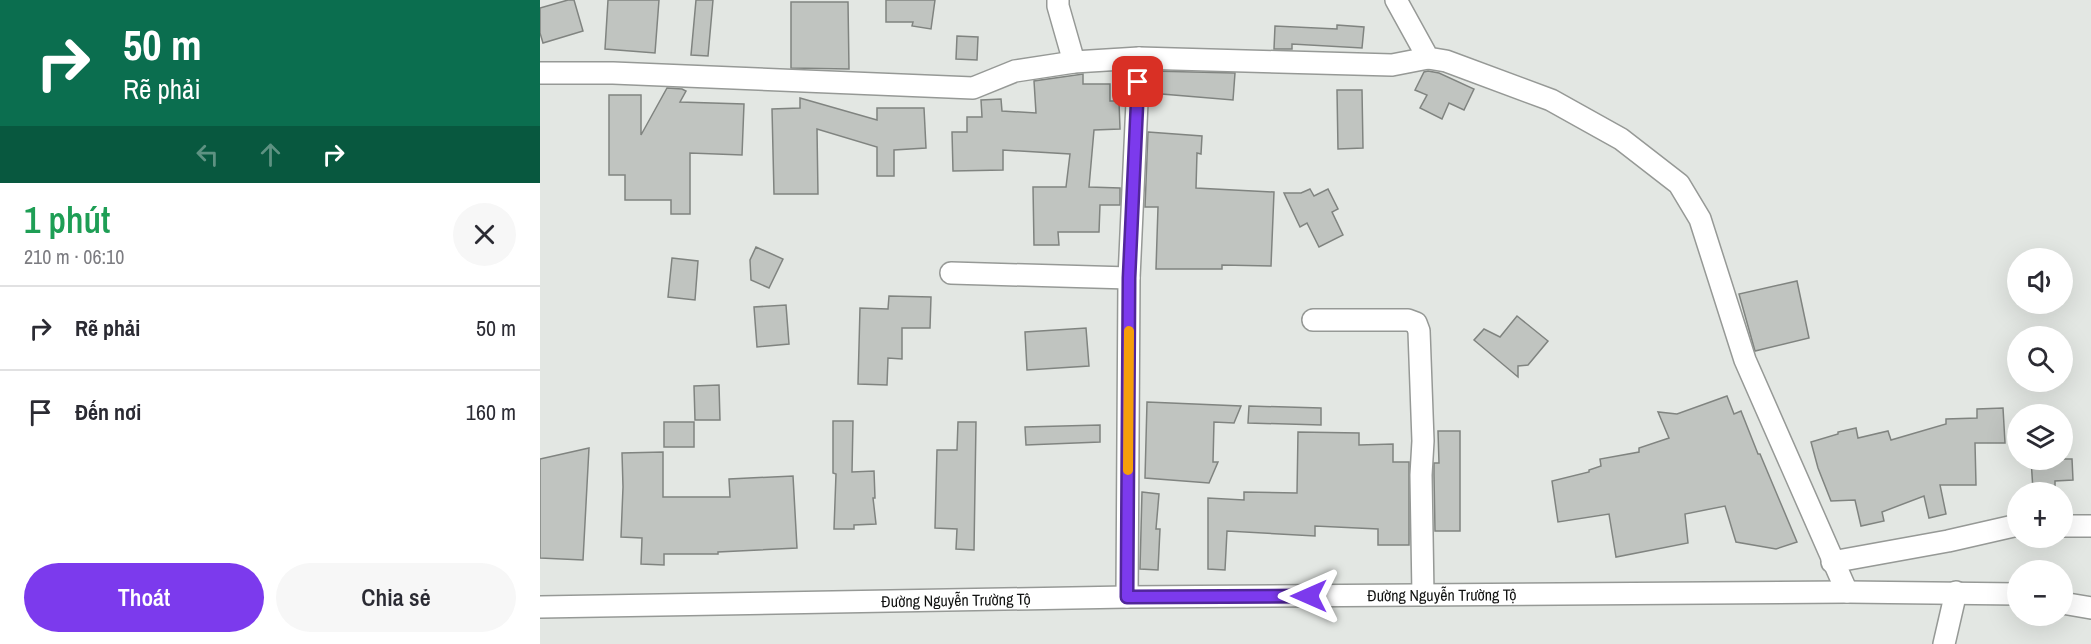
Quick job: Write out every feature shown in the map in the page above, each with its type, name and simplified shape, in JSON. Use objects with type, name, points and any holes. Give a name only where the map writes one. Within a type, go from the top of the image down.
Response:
[{"type":"street","points":[[1058,0],[1074,62]]},
{"type":"street","points":[[1396,0],[1428,58]]},
{"type":"street","points":[[1127,597],[1129,278],[1139,58]]},
{"type":"street","points":[[540,73],[613,73],[973,88],[1015,71],[1074,62],[1139,58],[1392,65],[1428,58],[1446,61],[1551,100],[1621,139],[1679,184],[1700,219],[1745,360],[1847,592]]},
{"type":"street","points":[[951,273],[1129,278]]},
{"type":"street","points":[[1313,320],[1408,320],[1416,323],[1419,331],[1423,441],[1421,475],[1423,595]]},
{"type":"street","points":[[2073,526],[2091,526]]},
{"type":"street","points":[[1832,562],[1948,541],[2007,528]]},
{"type":"street","name":"Đường Nguyễn Trường Tộ","points":[[540,607],[1127,597],[1847,592],[2007,594]]},
{"type":"street","points":[[1944,644],[1956,592]]},
{"type":"street","points":[[2073,605],[2091,608]]},
{"type":"building","points":[[574,0],[583,31],[543,43],[540,33],[540,8]]},
{"type":"building","points":[[608,0],[659,0],[655,53],[605,49]]},
{"type":"building","points":[[696,0],[713,0],[708,56],[691,55]]},
{"type":"building","points":[[886,0],[935,0],[931,29],[912,26],[913,22],[886,22]]},
{"type":"building","points":[[791,2],[848,2],[849,69],[791,68]]},
{"type":"building","points":[[1337,25],[1364,27],[1362,48],[1292,44],[1292,49],[1274,49],[1275,26],[1337,29]]},
{"type":"building","points":[[957,36],[978,37],[977,60],[956,59]]},
{"type":"building","points":[[1151,71],[1235,73],[1233,100],[1150,93]]},
{"type":"building","points":[[1424,72],[1439,73],[1474,89],[1464,110],[1449,103],[1442,119],[1420,108],[1427,95],[1415,90]]},
{"type":"building","points":[[1083,74],[1083,84],[1110,84],[1110,101],[1119,101],[1120,129],[1094,130],[1089,187],[1120,188],[1120,205],[1100,205],[1099,232],[1058,232],[1059,245],[1034,245],[1033,187],[1066,187],[1070,154],[1003,150],[1003,170],[953,171],[952,132],[967,132],[967,117],[982,117],[981,100],[1001,99],[1002,111],[1036,113],[1034,81]]},
{"type":"building","points":[[667,88],[686,91],[680,102],[744,104],[742,155],[690,153],[690,214],[671,214],[671,200],[625,200],[625,175],[609,175],[609,95],[641,95],[641,135]]},
{"type":"building","points":[[1337,90],[1362,90],[1363,148],[1338,149]]},
{"type":"building","points":[[800,98],[877,120],[877,108],[924,108],[926,148],[894,150],[894,176],[877,176],[877,147],[817,129],[818,194],[774,194],[772,109],[800,108]]},
{"type":"building","points":[[1148,132],[1202,136],[1201,154],[1197,153],[1196,188],[1274,192],[1271,266],[1222,265],[1222,269],[1156,269],[1158,207],[1145,207]]},
{"type":"building","points":[[1310,189],[1314,196],[1328,189],[1338,209],[1332,212],[1343,235],[1319,247],[1307,223],[1300,227],[1284,193],[1301,193]]},
{"type":"building","points":[[756,247],[783,259],[769,288],[751,280],[750,260]]},
{"type":"building","points":[[672,258],[698,261],[695,300],[668,297]]},
{"type":"building","points":[[1797,281],[1809,338],[1755,351],[1739,294]]},
{"type":"building","points":[[889,296],[931,297],[930,328],[902,328],[902,359],[888,358],[887,385],[858,384],[860,308],[888,309]]},
{"type":"building","points":[[786,305],[789,344],[757,347],[754,307]]},
{"type":"building","points":[[1517,316],[1548,341],[1528,365],[1518,366],[1518,377],[1474,340],[1484,329],[1500,337]]},
{"type":"building","points":[[1086,328],[1089,366],[1027,370],[1025,332]]},
{"type":"building","points":[[719,385],[720,420],[695,420],[694,386]]},
{"type":"building","points":[[1727,396],[1734,414],[1741,411],[1797,542],[1776,549],[1736,542],[1725,506],[1685,514],[1688,543],[1616,557],[1609,514],[1558,522],[1552,481],[1589,472],[1601,466],[1600,459],[1639,452],[1639,448],[1669,438],[1658,412],[1677,414]]},
{"type":"building","points":[[1147,402],[1241,406],[1234,423],[1214,422],[1213,462],[1218,462],[1209,483],[1145,478]]},
{"type":"building","points":[[1249,406],[1321,408],[1321,425],[1248,423]]},
{"type":"building","points":[[2003,408],[2005,443],[1975,443],[1976,485],[1940,485],[1946,514],[1929,518],[1924,496],[1882,512],[1884,521],[1861,526],[1855,500],[1831,501],[1811,442],[1856,428],[1858,438],[1888,431],[1891,440],[1946,424],[1946,419],[1977,418],[1977,409]]},
{"type":"building","points":[[833,421],[853,421],[852,472],[874,471],[875,498],[873,498],[876,524],[854,525],[854,529],[834,529],[836,474],[833,473]]},
{"type":"building","points":[[664,422],[694,422],[694,447],[664,447]]},
{"type":"building","points":[[958,422],[976,422],[974,550],[956,549],[957,529],[935,528],[937,450],[957,450]]},
{"type":"building","points":[[1100,425],[1100,442],[1026,445],[1025,427]]},
{"type":"building","points":[[1438,431],[1460,431],[1460,531],[1435,531],[1434,463],[1439,463]]},
{"type":"building","points":[[1298,432],[1359,433],[1359,445],[1393,444],[1393,462],[1409,462],[1409,545],[1378,545],[1378,529],[1315,526],[1315,536],[1227,531],[1225,570],[1208,569],[1208,498],[1244,500],[1244,492],[1297,493]]},
{"type":"building","points":[[589,448],[583,560],[540,558],[540,459]]},
{"type":"building","points":[[663,452],[663,497],[730,497],[729,479],[793,476],[797,548],[718,552],[718,554],[664,554],[664,565],[641,564],[642,538],[621,537],[622,453]]},
{"type":"building","points":[[2032,470],[2073,470],[2073,480],[2032,482]]},
{"type":"building","points":[[1142,492],[1159,494],[1156,529],[1160,529],[1158,570],[1140,569]]},
{"type":"slow traffic","points":[[1128,470],[1129,331]]},
{"type":"route","points":[[1138,82],[1129,278],[1127,597],[1309,596]]}]
